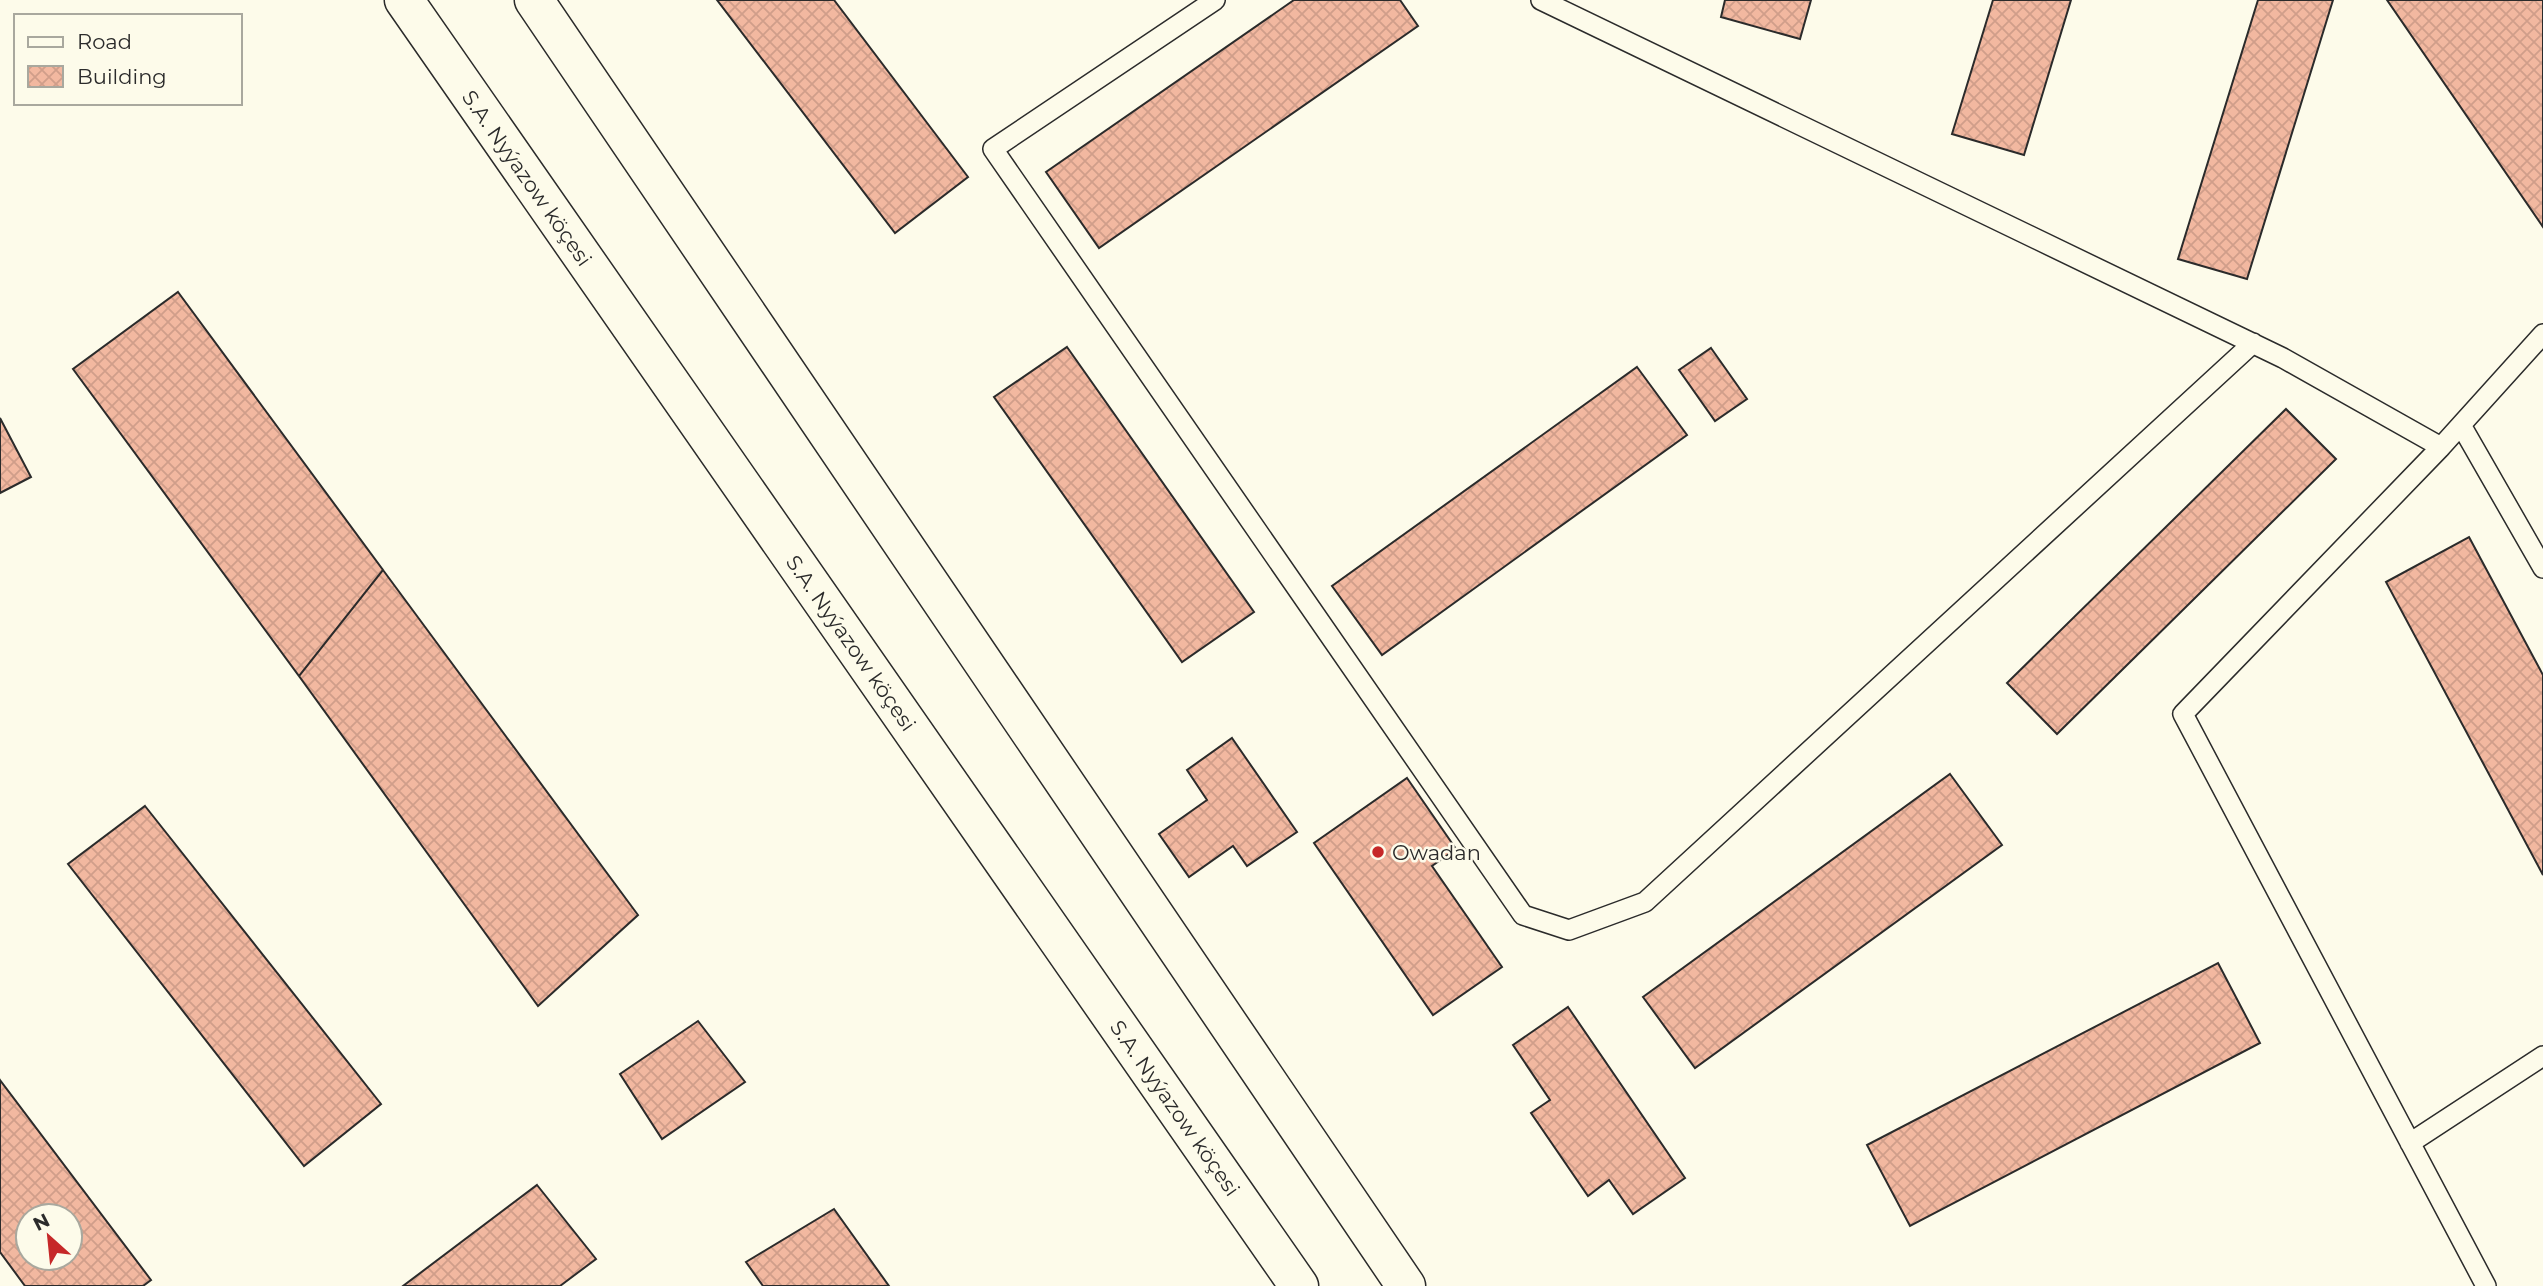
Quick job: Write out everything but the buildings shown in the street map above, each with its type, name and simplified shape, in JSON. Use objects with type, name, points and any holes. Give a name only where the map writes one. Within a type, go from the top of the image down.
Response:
[{"type":"main road","name":"S.A. Nyýazow köçesi","points":[[404,0],[1299,1286]]},
{"type":"main road","points":[[534,0],[1406,1286]]},
{"type":"lane","points":[[1215,0],[993,149],[1523,915],[1569,930],[1645,902],[2253,343]]},
{"type":"lane","points":[[1541,0],[2253,343],[2441,447]]},
{"type":"lane","points":[[2486,1286],[2183,714],[2441,447],[2543,334]]},
{"type":"lane","points":[[2461,425],[2543,568]]},
{"type":"lane","points":[[2410,1143],[2543,1056]]},
{"type":"place","name":"Owadan","points":[[1378,852]]}]
